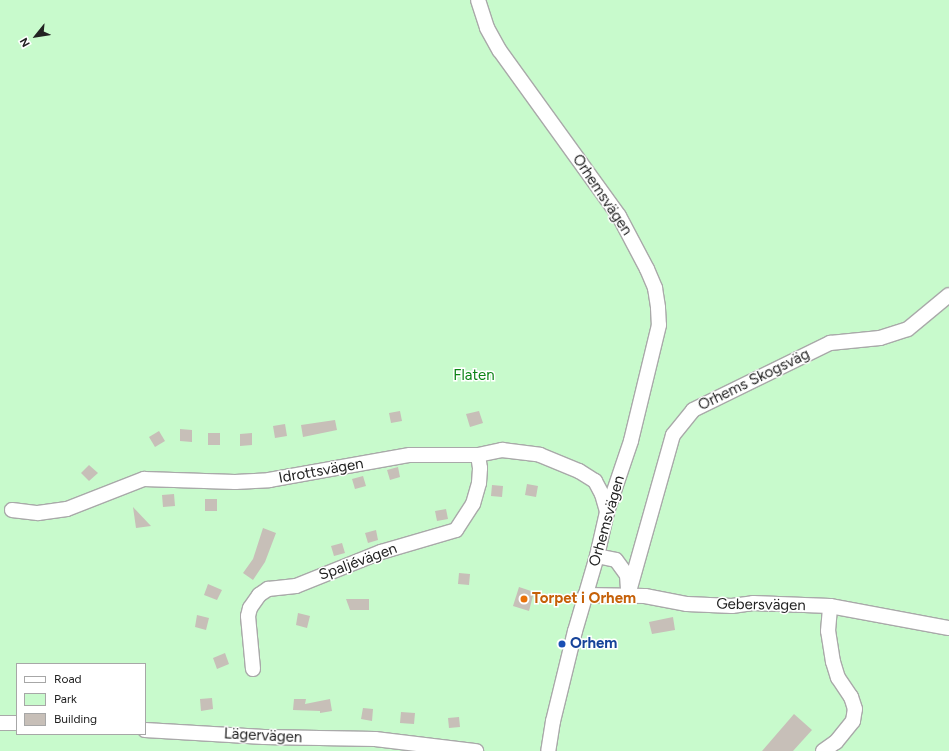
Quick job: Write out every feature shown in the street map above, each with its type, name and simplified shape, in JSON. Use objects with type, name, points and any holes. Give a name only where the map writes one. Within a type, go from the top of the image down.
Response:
[{"type":"street","name":"Orhemsvägen","points":[[478,0],[487,28],[500,51],[619,216],[647,269],[655,288],[659,325],[631,441],[608,512],[585,595],[553,721],[548,751]]},
{"type":"street","name":"Orhems Skogsväg","points":[[628,595],[673,435],[693,410],[830,342],[880,338],[908,329],[949,295]]},
{"type":"street","name":"Idrottsvägen","points":[[12,510],[38,512],[67,509],[144,479],[235,482],[269,480],[410,455],[478,455],[502,450],[540,455],[579,471],[595,482],[602,494],[608,512]]},
{"type":"street","name":"Spaljévägen","points":[[253,669],[248,616],[250,608],[259,595],[268,589],[296,586],[381,552],[456,530],[473,504],[480,468],[478,455]]},
{"type":"street","points":[[585,595],[628,595],[627,576],[616,560],[597,556]]},
{"type":"street","name":"Gebersvägen","points":[[628,595],[645,596],[687,604],[732,606],[753,603],[830,606],[949,628]]},
{"type":"street","points":[[823,751],[836,742],[853,721],[855,708],[853,702],[838,678],[833,662],[828,631],[830,606]]},
{"type":"street","points":[[0,723],[16,723]]},
{"type":"street","name":"Lägervägen","points":[[146,730],[264,737],[375,740],[476,751]]},
{"type":"green space","name":"Flaten","points":[[0,0],[949,0],[949,751],[0,751]]},
{"type":"building","points":[[400,411],[402,421],[391,423],[389,413]]},
{"type":"building","points":[[479,411],[483,423],[470,427],[466,414]]},
{"type":"building","points":[[335,420],[337,430],[303,437],[301,425]]},
{"type":"building","points":[[285,424],[287,436],[275,438],[273,426]]},
{"type":"building","points":[[180,429],[192,430],[192,442],[180,441]]},
{"type":"building","points":[[159,431],[165,441],[155,447],[149,437]]},
{"type":"building","points":[[208,433],[220,433],[220,445],[208,445]]},
{"type":"building","points":[[252,433],[252,445],[240,446],[240,434]]},
{"type":"building","points":[[89,465],[98,473],[89,481],[81,473]]},
{"type":"building","points":[[398,467],[400,477],[390,480],[387,470]]},
{"type":"building","points":[[363,476],[366,486],[355,489],[352,479]]},
{"type":"building","points":[[527,484],[538,486],[536,497],[525,495]]},
{"type":"building","points":[[492,485],[503,486],[502,497],[491,496]]},
{"type":"building","points":[[174,494],[175,506],[163,507],[162,495]]},
{"type":"building","points":[[205,499],[217,499],[217,511],[205,511]]},
{"type":"building","points":[[133,507],[151,526],[136,528]]},
{"type":"building","points":[[446,509],[448,519],[437,521],[435,511]]},
{"type":"building","points":[[263,528],[276,533],[265,562],[253,580],[243,573],[253,559]]},
{"type":"building","points":[[376,530],[378,540],[368,543],[365,533]]},
{"type":"building","points":[[342,543],[345,553],[334,556],[331,546]]},
{"type":"building","points":[[459,573],[470,574],[469,585],[458,584]]},
{"type":"building","points":[[208,584],[222,590],[217,600],[204,595]]},
{"type":"building","name":"Torpet i Orhem","points":[[519,587],[534,592],[529,611],[513,606]]},
{"type":"building","points":[[346,599],[369,599],[369,610],[350,610]]},
{"type":"building","points":[[298,613],[310,616],[307,628],[296,625]]},
{"type":"building","points":[[197,615],[209,618],[206,630],[195,627]]},
{"type":"building","points":[[673,617],[675,630],[652,634],[649,622]]},
{"type":"building","points":[[225,653],[229,664],[217,669],[213,658]]},
{"type":"building","points":[[212,698],[213,709],[201,711],[200,699]]},
{"type":"building","points":[[294,699],[306,699],[305,704],[330,699],[332,711],[320,713],[320,711],[293,710]]},
{"type":"building","points":[[363,708],[373,709],[372,721],[361,719]]},
{"type":"building","points":[[401,712],[415,713],[414,724],[400,723]]},
{"type":"building","points":[[794,714],[812,730],[793,751],[762,751]]},
{"type":"building","points":[[459,717],[460,727],[449,728],[448,718]]},
{"type":"place","name":"Torpet i Orhem","points":[[524,599]]},
{"type":"place","name":"Orhem","points":[[562,644]]}]
